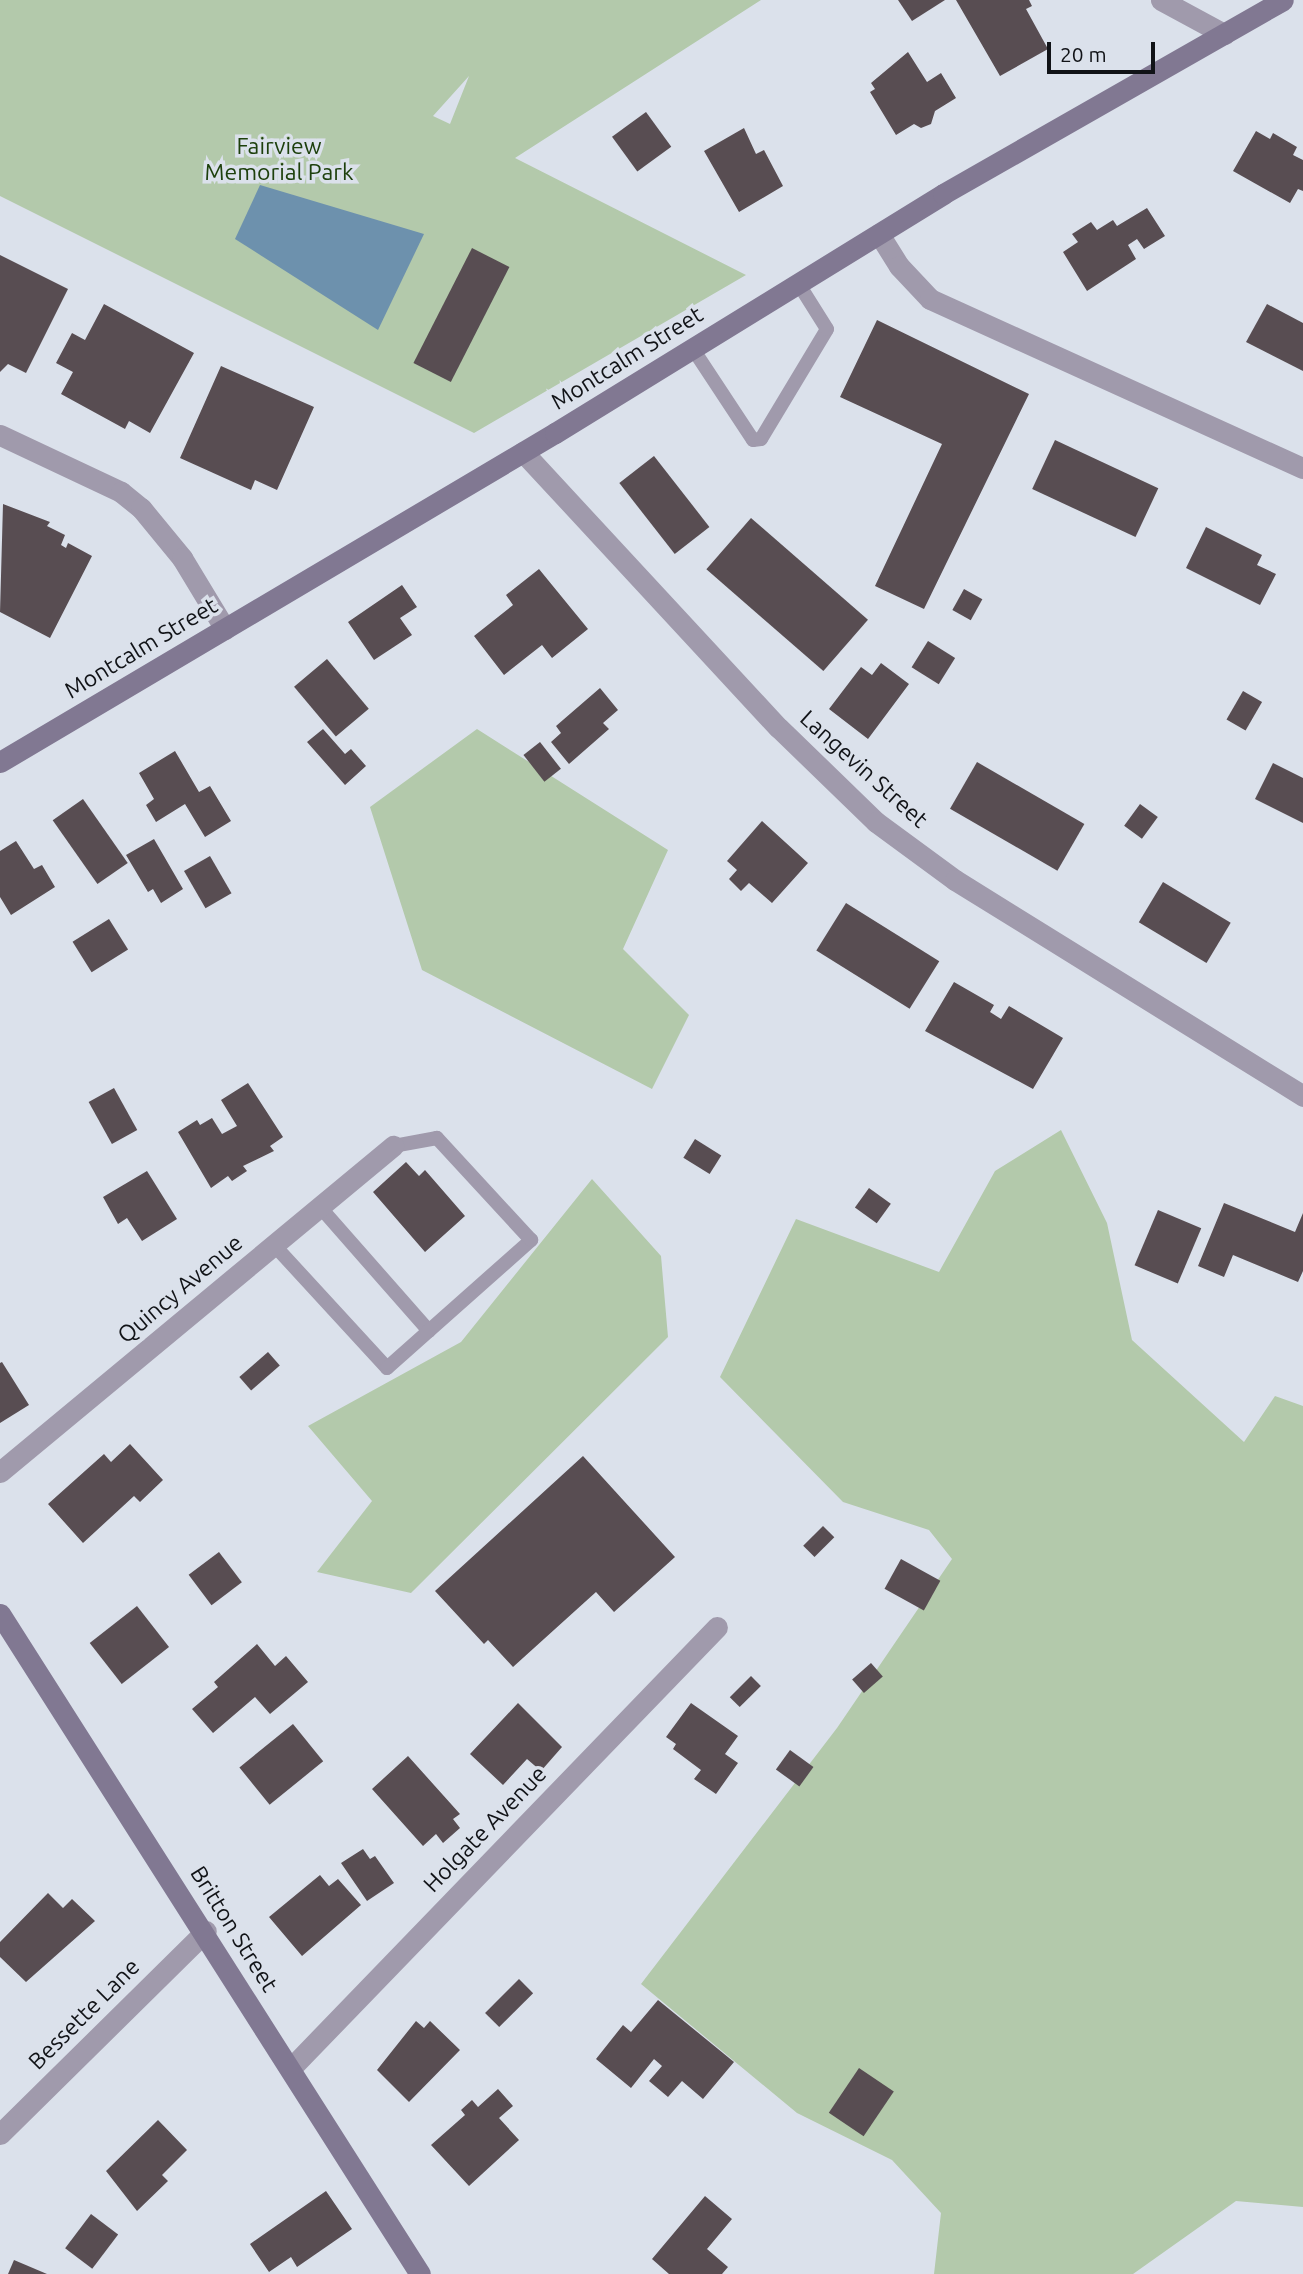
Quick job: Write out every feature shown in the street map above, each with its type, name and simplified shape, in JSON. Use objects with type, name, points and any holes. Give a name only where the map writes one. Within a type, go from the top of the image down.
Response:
[{"type":"main road","name":"Montcalm Street","points":[[0,762],[523,453],[879,233],[1283,0]]},
{"type":"main road","name":"Britton Street","points":[[0,1615],[206,1931],[420,2274]]},
{"type":"street","points":[[1161,0],[1224,34]]},
{"type":"street","points":[[879,233],[899,266],[930,299],[1303,468]]},
{"type":"street","points":[[0,435],[121,492],[141,508],[182,558],[225,629]]},
{"type":"street","name":"Langevin Street","points":[[523,453],[779,728],[876,822],[955,880],[1303,1096]]},
{"type":"street","name":"Quincy Avenue","points":[[0,1472],[393,1146]]},
{"type":"street","name":"Holgate Avenue","points":[[291,2068],[717,1627]]},
{"type":"street","name":"Bessette Lane","points":[[0,2134],[206,1931]]},
{"type":"lane","points":[[693,349],[753,440],[761,439],[827,329],[798,284]]},
{"type":"lane","points":[[274,1245],[387,1368],[531,1240],[437,1138],[393,1146]]},
{"type":"lane","points":[[320,1207],[429,1331]]},
{"type":"green space","name":"Fairview Memorial Park","points":[[0,0],[761,0],[515,158],[746,275],[474,433],[0,196]],"holes":[[[469,76],[450,124],[433,116]]]},
{"type":"green space","points":[[477,729],[668,850],[623,949],[689,1015],[652,1089],[422,970],[370,807]]},
{"type":"green space","points":[[1061,1130],[1107,1223],[1132,1340],[1244,1442],[1275,1396],[1303,1406],[1303,2207],[1236,2201],[1133,2274],[934,2274],[941,2213],[892,2160],[797,2113],[641,1984],[837,1728],[952,1559],[929,1530],[843,1502],[720,1377],[796,1219],[939,1272],[995,1171]]},
{"type":"green space","points":[[592,1179],[661,1256],[668,1337],[411,1593],[317,1572],[372,1501],[308,1426],[461,1342]]},
{"type":"water","points":[[260,185],[424,234],[378,330],[235,239]]},
{"type":"building","points":[[898,0],[945,0],[912,21]]},
{"type":"building","points":[[956,0],[1029,0],[1032,6],[1026,9],[1048,49],[1000,76]]},
{"type":"building","points":[[908,52],[927,82],[941,73],[956,98],[935,111],[931,124],[921,128],[914,124],[896,135],[870,92],[875,89],[871,83]]},
{"type":"building","points":[[646,112],[671,147],[637,171],[612,137]]},
{"type":"building","points":[[744,128],[756,154],[764,150],[783,186],[739,212],[704,151]]},
{"type":"building","points":[[1256,131],[1270,139],[1273,133],[1297,147],[1293,155],[1303,160],[1303,191],[1298,189],[1290,203],[1233,171]]},
{"type":"building","points":[[1147,208],[1165,236],[1144,249],[1137,239],[1128,245],[1136,259],[1087,291],[1063,252],[1078,242],[1072,234],[1091,222],[1097,230],[1113,220],[1117,226]]},
{"type":"building","points":[[472,248],[509,267],[451,382],[413,363]]},
{"type":"building","points":[[0,255],[68,289],[26,373],[8,364],[0,372]]},
{"type":"building","points":[[104,304],[194,353],[150,433],[129,421],[125,429],[61,394],[73,372],[56,363],[72,333],[85,340]]},
{"type":"building","points":[[1267,304],[1303,323],[1303,371],[1246,342]]},
{"type":"building","points":[[877,320],[1029,394],[924,609],[875,586],[942,444],[840,397]]},
{"type":"building","points":[[221,366],[314,407],[277,490],[255,480],[251,490],[180,458]]},
{"type":"building","points":[[1055,440],[1158,488],[1135,537],[1032,489]]},
{"type":"building","points":[[654,456],[709,527],[675,554],[619,483]]},
{"type":"building","points":[[3,504],[50,522],[47,526],[65,535],[61,545],[66,548],[68,543],[92,556],[50,638],[0,612]]},
{"type":"building","points":[[751,518],[868,620],[823,671],[706,569]]},
{"type":"building","points":[[1206,527],[1262,555],[1257,565],[1276,574],[1260,605],[1186,568]]},
{"type":"building","points":[[539,569],[588,629],[552,658],[542,645],[504,675],[474,636],[513,605],[506,595]]},
{"type":"building","points":[[402,585],[417,607],[400,618],[412,635],[374,660],[348,622]]},
{"type":"building","points":[[964,589],[982,599],[971,620],[952,610]]},
{"type":"building","points":[[928,641],[955,658],[939,684],[912,667]]},
{"type":"building","points":[[327,659],[369,709],[336,736],[294,687]]},
{"type":"building","points":[[881,663],[909,684],[868,739],[829,709],[861,667],[872,675]]},
{"type":"building","points":[[600,688],[618,710],[603,723],[609,729],[569,764],[551,742],[561,733],[556,726]]},
{"type":"building","points":[[1243,691],[1262,702],[1246,731],[1226,720]]},
{"type":"building","points":[[323,729],[345,754],[351,749],[366,766],[345,785],[307,742]]},
{"type":"building","points":[[540,742],[561,769],[544,782],[523,755]]},
{"type":"building","points":[[175,751],[199,792],[210,786],[231,821],[205,837],[185,804],[156,822],[146,805],[154,799],[139,773]]},
{"type":"building","points":[[977,762],[1084,824],[1057,871],[950,809]]},
{"type":"building","points":[[1273,763],[1303,778],[1303,823],[1255,799]]},
{"type":"building","points":[[83,799],[128,863],[97,884],[53,820]]},
{"type":"building","points":[[1140,804],[1158,817],[1142,839],[1124,826]]},
{"type":"building","points":[[762,821],[808,863],[772,903],[749,883],[741,891],[729,879],[737,870],[727,861]]},
{"type":"building","points":[[154,839],[183,889],[161,903],[153,889],[148,892],[126,855]]},
{"type":"building","points":[[16,841],[34,869],[42,865],[55,887],[11,915],[0,897],[0,851]]},
{"type":"building","points":[[210,856],[232,893],[206,908],[184,871]]},
{"type":"building","points":[[1163,882],[1231,923],[1207,963],[1139,922]]},
{"type":"building","points":[[846,903],[939,961],[910,1009],[816,950]]},
{"type":"building","points":[[109,919],[128,950],[92,972],[73,942]]},
{"type":"building","points":[[954,982],[994,1005],[990,1012],[1001,1019],[1009,1006],[1063,1038],[1033,1089],[925,1031]]},
{"type":"building","points":[[248,1083],[283,1137],[270,1146],[274,1151],[243,1166],[247,1171],[232,1181],[228,1176],[211,1188],[178,1132],[197,1120],[200,1125],[212,1118],[222,1134],[237,1126],[221,1100]]},
{"type":"building","points":[[114,1088],[137,1130],[112,1144],[89,1102]]},
{"type":"building","points":[[695,1139],[721,1155],[710,1174],[683,1158]]},
{"type":"building","points":[[406,1162],[419,1176],[425,1170],[465,1216],[425,1252],[373,1192]]},
{"type":"building","points":[[147,1171],[177,1219],[142,1241],[127,1218],[118,1224],[103,1197]]},
{"type":"building","points":[[869,1188],[891,1204],[877,1223],[855,1207]]},
{"type":"building","points":[[1224,1203],[1295,1232],[1303,1213],[1303,1271],[1298,1282],[1233,1255],[1224,1277],[1198,1266]]},
{"type":"building","points":[[1158,1210],[1201,1228],[1178,1284],[1135,1265]]},
{"type":"building","points":[[268,1352],[280,1366],[251,1391],[239,1377]]},
{"type":"building","points":[[2,1362],[29,1405],[0,1423],[0,1363]]},
{"type":"building","points":[[130,1444],[163,1480],[140,1502],[134,1496],[83,1543],[48,1504],[104,1454],[111,1462]]},
{"type":"building","points":[[583,1456],[675,1557],[614,1612],[596,1592],[513,1667],[488,1640],[484,1644],[435,1591]]},
{"type":"building","points":[[823,1526],[834,1537],[815,1557],[803,1546]]},
{"type":"building","points":[[219,1552],[242,1582],[212,1605],[189,1575]]},
{"type":"building","points":[[901,1559],[940,1581],[924,1611],[885,1589]]},
{"type":"building","points":[[137,1606],[169,1647],[122,1684],[90,1643]]},
{"type":"building","points":[[257,1644],[275,1666],[286,1656],[308,1682],[270,1714],[255,1697],[213,1733],[192,1709],[218,1687],[214,1682]]},
{"type":"building","points":[[871,1663],[883,1677],[864,1693],[852,1679]]},
{"type":"building","points":[[751,1676],[761,1686],[740,1707],[730,1697]]},
{"type":"building","points":[[518,1703],[562,1747],[541,1771],[527,1759],[503,1785],[470,1754]]},
{"type":"building","points":[[691,1703],[738,1736],[725,1754],[738,1763],[716,1794],[694,1779],[701,1770],[673,1749],[676,1744],[666,1737]]},
{"type":"building","points":[[293,1724],[323,1761],[270,1805],[239,1767]]},
{"type":"building","points":[[790,1750],[813,1767],[799,1786],[776,1769]]},
{"type":"building","points":[[408,1756],[460,1814],[453,1819],[460,1828],[443,1843],[436,1834],[423,1846],[372,1789]]},
{"type":"building","points":[[363,1849],[370,1859],[375,1856],[394,1883],[367,1901],[341,1863]]},
{"type":"building","points":[[320,1875],[329,1886],[338,1879],[361,1905],[302,1956],[269,1917]]},
{"type":"building","points":[[48,1893],[63,1908],[72,1899],[95,1921],[26,1982],[0,1957],[0,1942]]},
{"type":"building","points":[[519,1979],[533,1993],[499,2027],[485,2013]]},
{"type":"building","points":[[658,2000],[734,2062],[703,2099],[682,2081],[668,2097],[649,2081],[662,2066],[654,2059],[631,2088],[596,2059],[623,2025],[631,2032]]},
{"type":"building","points":[[416,2021],[424,2028],[430,2021],[460,2050],[409,2102],[377,2070]]},
{"type":"building","points":[[859,2068],[894,2091],[864,2136],[829,2113]]},
{"type":"building","points":[[498,2089],[513,2106],[499,2118],[519,2140],[469,2186],[431,2145],[465,2115],[461,2110],[472,2100],[478,2107]]},
{"type":"building","points":[[158,2120],[187,2150],[162,2175],[168,2181],[137,2211],[106,2171]]},
{"type":"building","points":[[326,2191],[352,2229],[297,2267],[291,2257],[269,2272],[250,2244]]},
{"type":"building","points":[[705,2196],[732,2219],[707,2249],[728,2267],[722,2274],[669,2274],[652,2259]]},
{"type":"building","points":[[91,2214],[118,2234],[92,2269],[65,2248]]},
{"type":"building","points":[[14,2260],[47,2274],[8,2274]]}]
